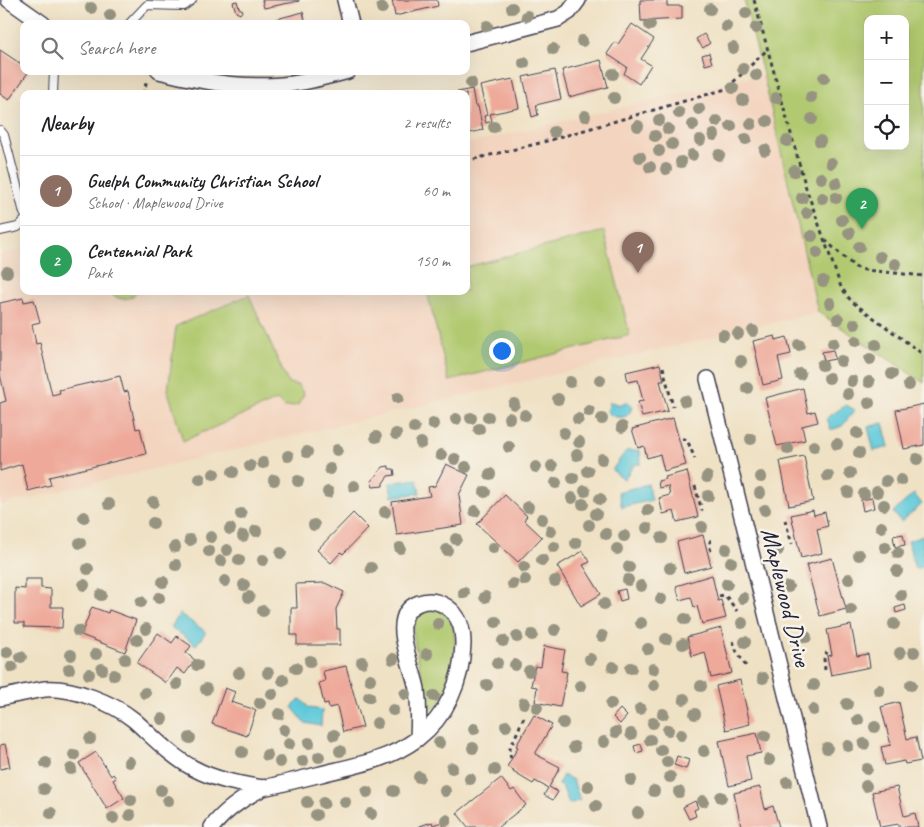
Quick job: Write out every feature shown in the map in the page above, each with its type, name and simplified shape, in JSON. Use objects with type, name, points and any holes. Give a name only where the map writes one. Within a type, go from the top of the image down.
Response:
[{"type":"street","points":[[9,0],[37,20]]},
{"type":"street","points":[[345,0],[350,20]]},
{"type":"street","points":[[470,42],[558,20],[569,12],[578,0]]},
{"type":"street","points":[[175,75],[203,82],[264,86],[303,82],[332,75]]},
{"type":"street","name":"Maplewood Drive","points":[[708,379],[819,827]]},
{"type":"street","points":[[212,827],[227,810],[243,798],[263,788],[378,760],[398,752],[418,738],[437,719],[454,693],[460,673],[463,632],[459,620],[449,608],[432,600],[416,604],[407,612],[403,623],[402,633],[416,687],[419,719],[418,738]]},
{"type":"street","points":[[0,698],[47,689],[100,700],[127,715],[167,750],[193,768],[224,781],[263,788]]},
{"type":"lane","points":[[132,20],[147,2],[184,6],[192,0]]},
{"type":"lane","points":[[53,90],[54,75]]},
{"type":"lane","points":[[0,130],[4,135],[20,182]]},
{"type":"lane","points":[[0,231],[20,225]]},
{"type":"path","points":[[754,0],[806,188],[840,287],[852,301],[924,355]]},
{"type":"path","points":[[470,159],[540,143],[726,89],[768,49]]},
{"type":"path","points":[[823,237],[854,267],[865,270],[924,276]]},
{"type":"path","points":[[663,367],[673,406]]},
{"type":"path","points":[[682,439],[688,442],[695,459]]},
{"type":"path","points":[[695,486],[702,511]]},
{"type":"path","points":[[785,520],[792,544]]},
{"type":"path","points":[[711,552],[709,546],[712,536]]},
{"type":"path","points":[[720,596],[725,595],[737,610]]},
{"type":"path","points":[[734,641],[737,652],[746,666]]},
{"type":"path","points":[[825,670],[824,659],[827,652]]},
{"type":"path","points":[[511,758],[509,751],[524,717]]},
{"type":"shaded area","points":[[763,74],[818,312],[0,505],[0,254],[20,250],[20,295],[470,295],[470,143]]},
{"type":"green space","points":[[744,0],[924,0],[924,383],[818,312]]},
{"type":"green space","points":[[604,231],[630,335],[449,381],[428,295],[470,295],[470,266]]},
{"type":"green space","points":[[113,295],[134,295],[123,299]]},
{"type":"green space","points":[[249,295],[288,383],[298,385],[304,394],[298,405],[285,407],[277,400],[183,441],[168,391],[176,326]]},
{"type":"green space","points":[[429,609],[442,612],[451,623],[455,638],[452,674],[439,703],[431,709],[426,704],[414,633],[416,621]]},
{"type":"water","points":[[610,402],[621,405],[628,402],[632,406],[631,411],[622,417],[611,415],[607,412]]},
{"type":"water","points":[[846,405],[855,410],[842,426],[831,430],[827,418]]},
{"type":"water","points":[[883,423],[889,447],[874,451],[868,427]]},
{"type":"water","points":[[640,450],[641,464],[635,464],[624,479],[612,470],[626,451]]},
{"type":"water","points":[[417,479],[420,493],[392,497],[390,483]]},
{"type":"water","points":[[648,484],[652,500],[622,507],[618,492]]},
{"type":"water","points":[[914,494],[922,504],[901,522],[893,512]]},
{"type":"water","points":[[923,536],[924,566],[915,569],[908,541]]},
{"type":"water","points":[[180,614],[206,632],[196,645],[171,627]]},
{"type":"water","points":[[301,699],[309,708],[322,710],[321,726],[305,723],[292,707]]},
{"type":"water","points":[[563,775],[573,780],[580,800],[569,804],[563,788],[558,785]]},
{"type":"building","points":[[262,0],[299,0],[299,1],[264,8]]},
{"type":"building","points":[[392,0],[437,0],[438,6],[395,16]]},
{"type":"building","points":[[640,0],[667,0],[667,6],[682,6],[682,19],[641,21]]},
{"type":"building","points":[[237,1],[239,8],[243,10],[240,14],[236,12],[233,2]]},
{"type":"building","points":[[303,12],[305,20],[272,20]]},
{"type":"building","points":[[632,24],[654,39],[641,59],[651,65],[639,84],[624,74],[627,67],[607,54],[615,42],[618,44]]},
{"type":"building","points":[[704,34],[710,43],[703,48],[696,39]]},
{"type":"building","points":[[0,50],[20,63],[20,75],[26,75],[9,100],[0,94]]},
{"type":"building","points":[[709,53],[712,63],[705,65],[702,55]]},
{"type":"building","points":[[601,60],[608,87],[569,97],[562,70]]},
{"type":"building","points":[[555,70],[561,99],[536,105],[538,115],[532,117],[523,77]]},
{"type":"building","points":[[513,79],[519,108],[490,114],[492,121],[486,123],[484,116],[487,115],[480,86]]},
{"type":"building","points":[[472,89],[475,106],[478,106],[483,130],[470,133],[470,90],[467,90]]},
{"type":"building","points":[[23,298],[24,302],[34,300],[40,322],[32,324],[36,344],[40,343],[52,395],[60,393],[59,390],[120,376],[124,392],[128,391],[136,429],[140,428],[146,454],[49,477],[51,485],[28,491],[22,464],[0,471],[0,403],[6,401],[0,374],[0,303]]},
{"type":"building","points":[[775,336],[776,340],[787,337],[791,354],[778,357],[783,380],[763,385],[753,341]]},
{"type":"building","points":[[833,350],[835,359],[824,361],[822,352]]},
{"type":"building","points":[[660,364],[664,381],[660,381],[668,411],[642,417],[638,402],[643,401],[638,380],[628,382],[626,372]]},
{"type":"building","points":[[803,388],[808,413],[815,411],[818,422],[802,426],[805,440],[777,446],[765,398]]},
{"type":"building","points":[[924,404],[924,445],[904,449],[896,410]]},
{"type":"building","points":[[673,418],[686,465],[664,471],[660,454],[647,458],[644,446],[638,448],[632,429]]},
{"type":"building","points":[[804,456],[813,501],[789,506],[780,461]]},
{"type":"building","points":[[446,464],[469,475],[459,495],[463,525],[397,535],[392,502],[430,496],[428,487],[435,486]]},
{"type":"building","points":[[389,466],[389,469],[394,469],[395,475],[388,476],[383,486],[373,487],[371,481],[383,467]]},
{"type":"building","points":[[687,471],[698,517],[677,522],[674,511],[663,514],[659,498],[670,495],[668,486],[659,488],[658,481]]},
{"type":"building","points":[[505,495],[527,516],[524,520],[542,537],[518,562],[477,524]]},
{"type":"building","points":[[872,498],[874,508],[863,511],[861,500]]},
{"type":"building","points":[[813,510],[814,515],[825,512],[828,526],[817,529],[822,553],[801,558],[791,515]]},
{"type":"building","points":[[353,513],[368,528],[343,554],[341,552],[331,563],[317,550]]},
{"type":"building","points":[[903,534],[905,545],[895,547],[893,536]]},
{"type":"building","points":[[703,535],[711,566],[684,573],[677,542]]},
{"type":"building","points":[[583,551],[590,562],[583,565],[601,594],[581,606],[557,566]]},
{"type":"building","points":[[832,558],[846,609],[820,616],[806,565]]},
{"type":"building","points":[[712,575],[718,601],[721,600],[726,618],[702,624],[697,606],[694,607],[691,597],[680,600],[676,586]]},
{"type":"building","points":[[25,579],[41,579],[41,588],[51,589],[51,607],[63,607],[62,628],[24,627],[24,623],[15,623],[15,588],[25,589]]},
{"type":"building","points":[[325,583],[344,592],[336,609],[337,629],[340,629],[340,645],[297,645],[297,635],[291,635],[291,608],[297,608],[296,584]]},
{"type":"building","points":[[625,589],[627,599],[620,601],[617,591]]},
{"type":"building","points":[[905,605],[906,610],[896,613],[895,608]]},
{"type":"building","points":[[92,607],[108,613],[109,610],[136,620],[125,652],[81,635]]},
{"type":"building","points":[[851,625],[857,656],[868,654],[870,667],[831,675],[827,656],[832,655],[827,630]]},
{"type":"building","points":[[721,628],[732,673],[711,678],[705,652],[692,656],[687,637]]},
{"type":"building","points":[[158,633],[172,643],[177,636],[191,646],[186,653],[195,660],[185,674],[177,668],[166,683],[137,663]]},
{"type":"building","points":[[544,646],[565,650],[561,671],[567,672],[560,707],[535,702],[537,687],[531,686],[535,666],[541,667]]},
{"type":"building","points":[[346,666],[363,727],[343,732],[337,706],[329,708],[328,703],[324,704],[319,683],[325,681],[323,671]]},
{"type":"building","points":[[740,680],[750,724],[726,730],[716,686]]},
{"type":"building","points":[[225,688],[235,692],[231,702],[256,710],[247,736],[212,724]]},
{"type":"building","points":[[899,702],[907,739],[916,737],[921,761],[905,764],[904,761],[885,765],[881,747],[891,745],[881,707]]},
{"type":"building","points":[[620,709],[627,716],[620,724],[613,717]]},
{"type":"building","points":[[534,715],[552,725],[535,754],[560,767],[549,787],[558,792],[553,800],[544,795],[548,788],[535,781],[533,784],[507,767],[518,747],[516,746]]},
{"type":"building","points":[[757,733],[761,753],[746,756],[751,781],[729,786],[719,741]]},
{"type":"building","points":[[5,744],[10,767],[0,769],[0,745]]},
{"type":"building","points":[[641,744],[643,751],[636,753],[634,746]]},
{"type":"building","points":[[96,752],[111,776],[113,774],[116,778],[113,780],[124,798],[107,809],[79,763]]},
{"type":"building","points":[[677,756],[689,760],[686,769],[674,765]]},
{"type":"building","points":[[501,778],[511,791],[514,789],[526,805],[498,827],[468,827],[457,813]]},
{"type":"building","points":[[760,787],[765,809],[773,806],[779,827],[741,827],[734,793]]},
{"type":"building","points":[[897,787],[904,816],[915,813],[918,827],[899,827],[899,824],[880,827],[872,792]]},
{"type":"building","points":[[695,801],[698,808],[694,810],[696,816],[689,819],[683,807]]},
{"type":"building","points":[[432,822],[433,825],[442,822],[444,827],[417,827]]},
{"type":"place","name":"Centennial Park","points":[[862,229]]},
{"type":"place","name":"Guelph Community Christian School","points":[[638,273]]}]
